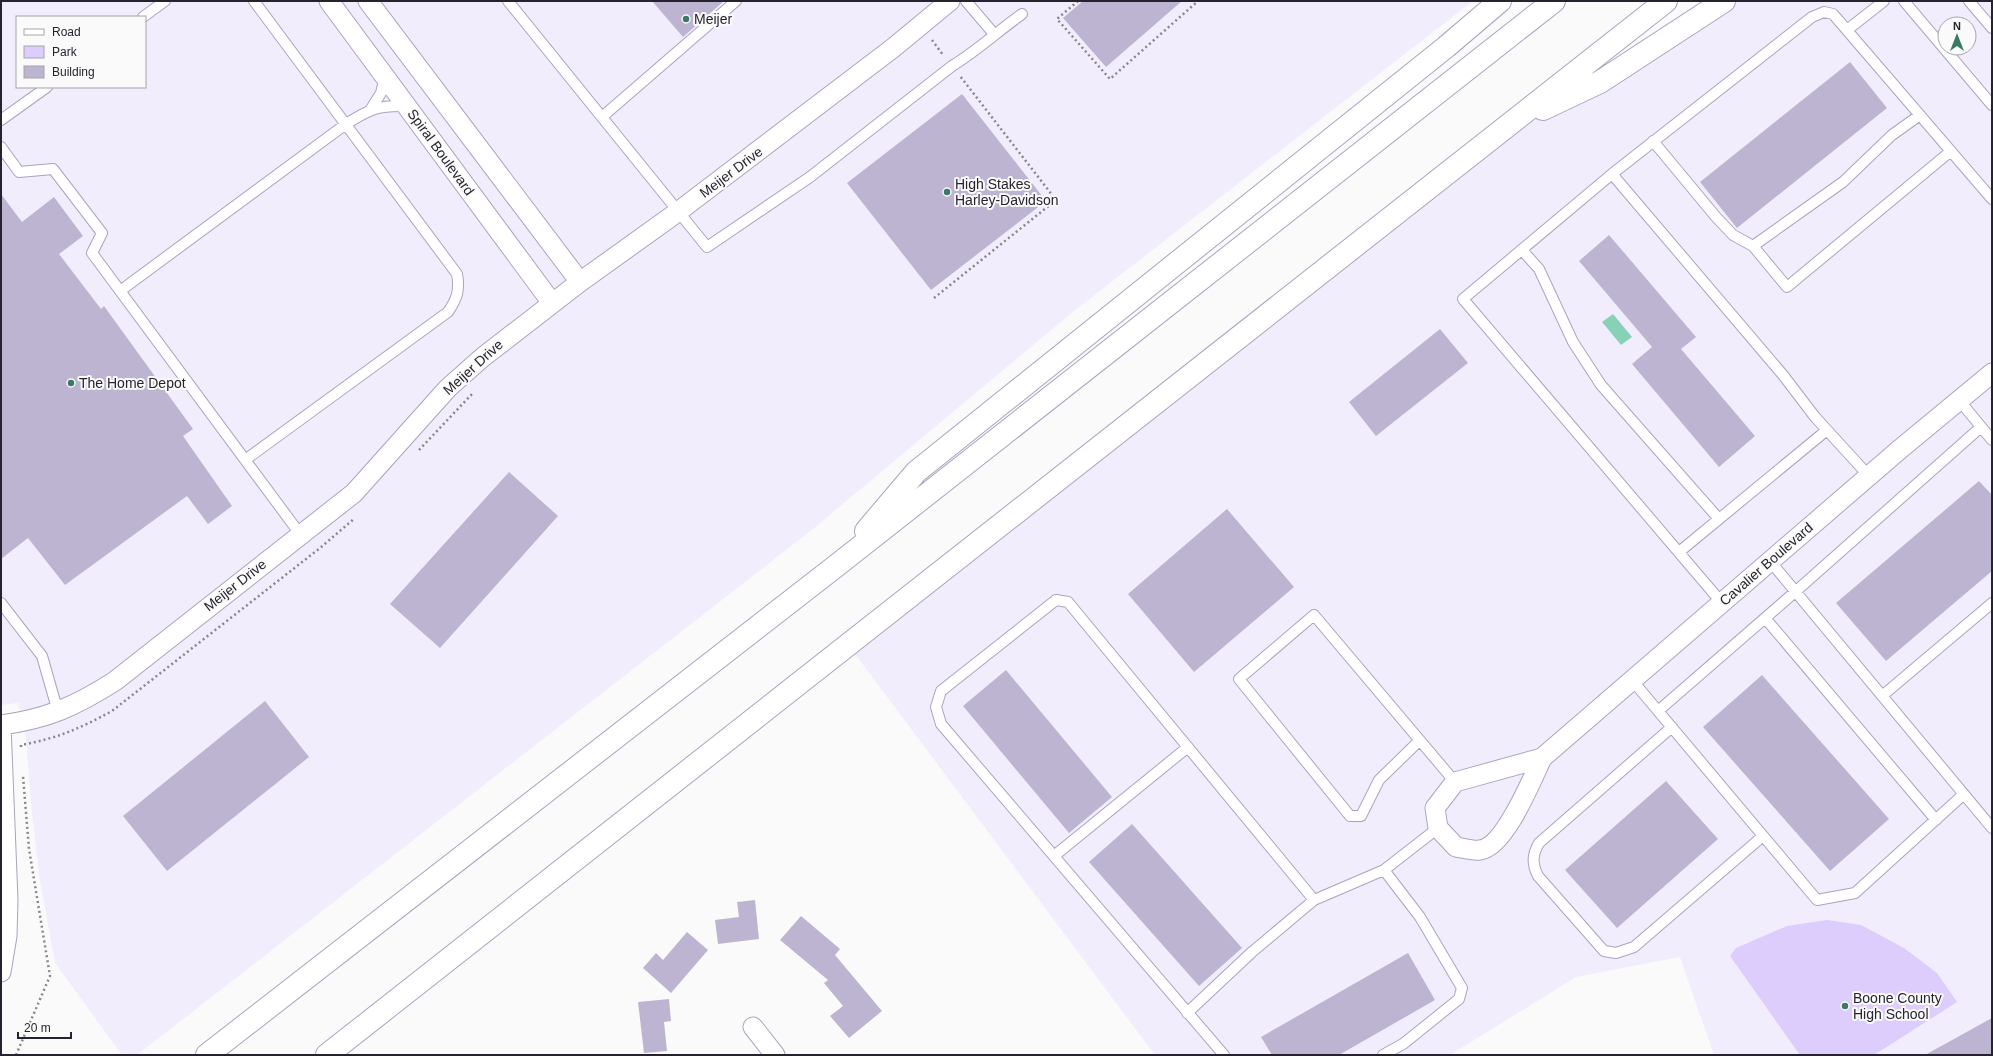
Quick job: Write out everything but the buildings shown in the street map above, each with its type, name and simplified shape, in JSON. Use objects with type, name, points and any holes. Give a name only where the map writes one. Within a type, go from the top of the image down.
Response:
[{"type":"highway","points":[[836,566],[916,472],[1440,52],[1500,1]]},
{"type":"highway","points":[[207,1055],[836,566],[1554,1]]},
{"type":"highway","points":[[327,1055],[749,725],[1666,1]]},
{"type":"highway","points":[[1507,126],[1600,82],[1724,1]]},
{"type":"street","name":"Spiral Boulevard","points":[[329,1],[552,303]]},
{"type":"street","points":[[368,1],[580,282]]},
{"type":"street","name":"Meijer Drive","points":[[1,725],[27,721],[58,712],[88,698],[115,681],[354,493],[448,388],[493,349],[580,282],[679,211],[893,48],[950,1]]},
{"type":"street","name":"Cavalier Boulevard","points":[[1438,828],[1456,847],[1481,850],[1496,841],[1509,824],[1542,758],[1869,476],[1992,373]]},
{"type":"street","points":[[1,725],[8,900],[7,936],[1,972]]},
{"type":"street","name":"Cavalier Boulevard","points":[[1455,782],[1542,758]]},
{"type":"street","points":[[1438,828],[1435,808],[1455,782]]},
{"type":"street","points":[[754,1027],[775,1055]]},
{"type":"lane","points":[[144,16],[165,1]]},
{"type":"lane","points":[[245,460],[448,312],[457,299],[459,286],[457,274],[254,1]]},
{"type":"lane","points":[[508,1],[708,247],[810,177],[952,66],[975,52],[994,34],[1022,14]]},
{"type":"lane","points":[[602,117],[736,1]]},
{"type":"lane","points":[[966,1],[994,34]]},
{"type":"lane","points":[[1847,30],[1884,1]]},
{"type":"lane","points":[[1904,1],[1992,105]]},
{"type":"lane","points":[[1969,1],[1992,28]]},
{"type":"lane","points":[[1722,603],[1463,299],[1653,141],[1812,17],[1824,12],[1833,14],[1992,199]]},
{"type":"lane","points":[[371,109],[381,93],[385,77]]},
{"type":"lane","points":[[1,120],[46,88]]},
{"type":"lane","points":[[120,291],[346,124],[371,109],[390,106],[407,106]]},
{"type":"lane","points":[[1753,246],[1843,182],[1892,135],[1920,115]]},
{"type":"lane","points":[[1653,141],[1720,222],[1733,235],[1753,246],[1787,287],[1951,151]]},
{"type":"lane","points":[[1,147],[20,172],[53,169],[102,233],[92,253],[300,534]]},
{"type":"lane","points":[[1612,174],[1778,369],[1827,430],[1869,476]]},
{"type":"lane","points":[[1522,250],[1539,269],[1573,342],[1601,385],[1719,519]]},
{"type":"lane","points":[[1959,400],[1992,440]]},
{"type":"lane","points":[[1658,711],[1981,427]]},
{"type":"lane","points":[[1679,552],[1827,430]]},
{"type":"lane","points":[[1770,561],[1992,828]]},
{"type":"lane","points":[[1224,1055],[941,724],[936,707],[941,690],[1056,600],[1068,602],[1314,900]]},
{"type":"lane","points":[[1,603],[42,656],[58,712]]},
{"type":"lane","points":[[1882,696],[1992,603]]},
{"type":"lane","points":[[1419,741],[1379,780],[1361,816],[1350,816],[1239,679],[1314,615],[1455,782]]},
{"type":"lane","points":[[1765,618],[1936,820]]},
{"type":"lane","points":[[1632,680],[1817,900],[1855,893],[1964,794]]},
{"type":"lane","points":[[1672,727],[1539,844],[1534,852],[1533,861],[1534,869],[1538,876],[1604,951],[1616,952],[1634,947],[1763,836]]},
{"type":"lane","points":[[1054,856],[1188,747]]},
{"type":"lane","points":[[1187,1013],[1252,952],[1314,900],[1384,870],[1438,828]]},
{"type":"lane","points":[[1383,1055],[1403,1044],[1459,998],[1462,988],[1420,917],[1384,870]]},
{"type":"path","points":[[1078,1],[1057,19],[1110,79],[1198,1]]},
{"type":"path","points":[[932,40],[1056,200],[934,298]]},
{"type":"path","points":[[21,745],[22,753]]},
{"type":"path","points":[[16,1055],[50,976],[29,849],[23,768]]},
{"type":"shaded area","points":[[1,1],[1473,1],[1074,311],[813,529],[137,1055],[122,1055],[55,963],[39,875],[26,738],[18,703],[1,705]]},
{"type":"shaded area","points":[[1724,1],[1992,1],[1992,1055],[1714,1055],[1680,957],[1576,977],[1450,1055],[1155,1055],[849,646],[1507,126]]},
{"type":"shaded area","points":[[1613,314],[1632,337],[1621,345],[1602,322]]},
{"type":"green space","points":[[1827,920],[1861,925],[1904,948],[1937,973],[1957,1002],[1874,1055],[1800,1055],[1730,956],[1736,948],[1787,926]]},
{"type":"place","name":"Meijer","points":[[686,19]]},
{"type":"place","name":"High Stakes Harley-Davidson","points":[[947,192]]},
{"type":"place","name":"The Home Depot","points":[[71,383]]},
{"type":"place","name":"Boone County High School","points":[[1845,1006]]}]
